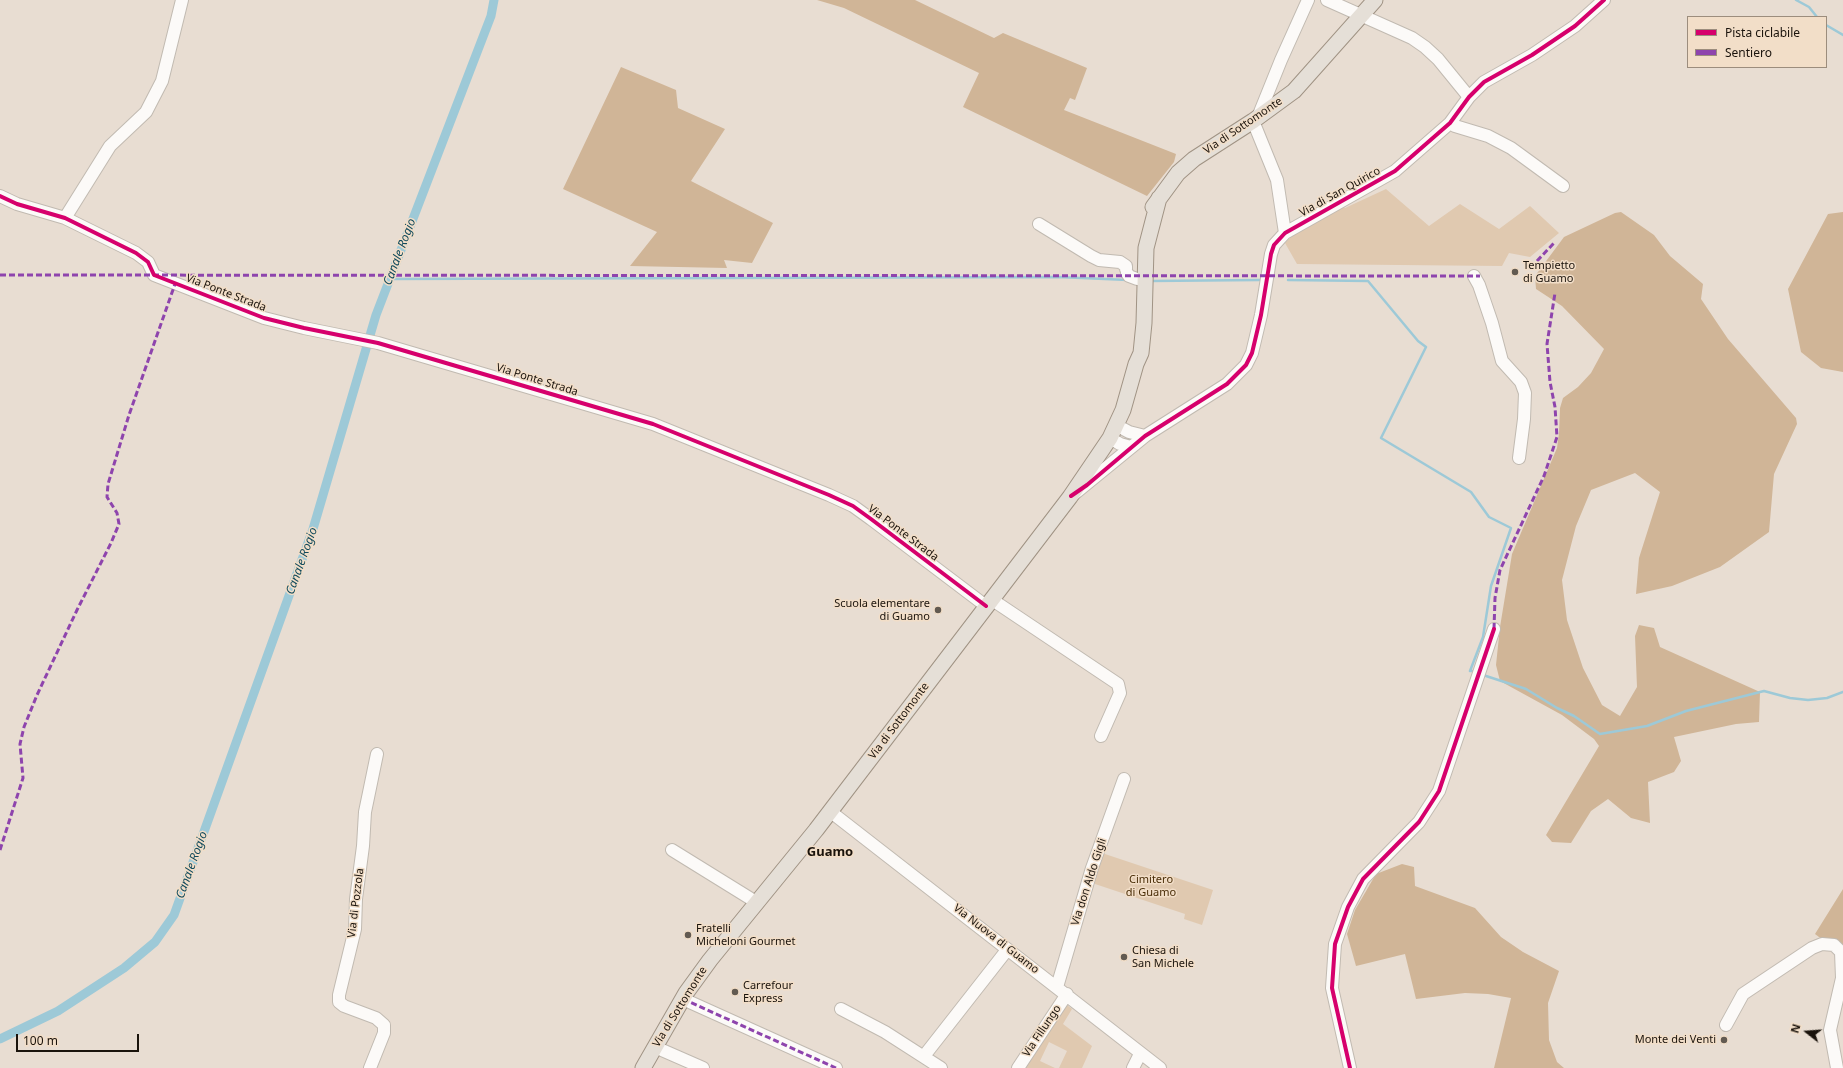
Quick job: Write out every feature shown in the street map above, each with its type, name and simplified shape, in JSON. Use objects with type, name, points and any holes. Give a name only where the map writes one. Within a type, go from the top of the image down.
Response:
[{"type":"main road","name":"Via di Sottomonte","points":[[1136,364],[1130,274],[1149,212],[1178,173],[1194,159],[1256,119],[1294,91],[1375,0]]},
{"type":"main road","name":"Via di Sottomonte","points":[[643,1068],[683,999],[710,960],[831,812],[1071,496],[1113,432],[1128,397],[1136,364],[1141,353],[1144,330],[1146,248],[1159,198]]},
{"type":"street","points":[[65,218],[110,146],[146,112],[162,81],[182,0]]},
{"type":"street","points":[[1285,233],[1277,180],[1256,119],[1308,0]]},
{"type":"street","points":[[1327,0],[1412,38],[1438,59],[1469,97]]},
{"type":"street","name":"Via di San Quirico","points":[[1071,496],[1087,485],[1145,436],[1227,384],[1246,365],[1252,353],[1261,314],[1271,254],[1274,245],[1285,233],[1396,171],[1450,122],[1469,97],[1484,82],[1532,55],[1575,26],[1604,0]]},
{"type":"street","points":[[1450,122],[1455,126],[1488,136],[1511,148],[1563,186]]},
{"type":"street","name":"Via Ponte Strada","points":[[0,196],[17,204],[65,218],[136,253],[148,262],[154,275],[264,318],[304,328],[360,338],[653,424],[853,506],[989,603],[1118,684],[1120,693],[1102,736]]},
{"type":"street","points":[[1039,224],[1099,260],[1120,262],[1126,266],[1130,274]]},
{"type":"street","points":[[1474,276],[1479,285],[1492,323],[1502,362],[1521,382],[1525,393],[1524,419],[1519,458]]},
{"type":"street","points":[[1113,432],[1129,432],[1145,436]]},
{"type":"street","points":[[1113,432],[1120,444],[1131,447]]},
{"type":"street","points":[[1350,1068],[1332,988],[1335,944],[1348,907],[1363,879],[1419,822],[1439,790],[1494,629]]},
{"type":"street","name":"Via di Pozzola","points":[[370,1068],[384,1033],[384,1025],[376,1018],[344,1006],[339,1002],[339,995],[355,929],[365,812],[377,754]]},
{"type":"street","name":"Via don Aldo Gigli","points":[[1057,987],[1092,868],[1124,779]]},
{"type":"street","name":"Via Nuova di Guamo","points":[[831,812],[951,904],[1007,950],[1067,994],[1140,1054],[1160,1068]]},
{"type":"street","points":[[672,850],[756,902]]},
{"type":"street","points":[[1726,1026],[1743,994],[1812,948],[1822,944],[1834,945],[1841,952],[1842,978],[1830,1030],[1837,1068]]},
{"type":"street","points":[[924,1056],[1007,950]]},
{"type":"street","name":"Via Fillungo","points":[[1018,1068],[1067,994]]},
{"type":"street","points":[[683,999],[836,1068]]},
{"type":"street","points":[[841,1009],[885,1032],[941,1068]]},
{"type":"street","points":[[655,1047],[703,1068]]},
{"type":"street","points":[[1133,1068],[1140,1054]]},
{"type":"green space","points":[[1386,189],[1429,226],[1460,204],[1499,229],[1530,206],[1559,233],[1530,257],[1509,253],[1502,266],[1297,264],[1285,243],[1294,234],[1339,204],[1345,208]]},
{"type":"green space","name":"Cimitero di Guamo","points":[[1099,852],[1213,890],[1202,925],[1184,919],[1185,914],[1089,882]]},
{"type":"green space","points":[[1067,1005],[1072,1009],[1063,1024],[1092,1046],[1082,1068],[1059,1068],[1067,1051],[1049,1042],[1040,1061],[1055,1068],[1024,1068]]},
{"type":"shaded area","points":[[817,0],[915,0],[994,38],[1003,33],[1087,68],[1075,100],[1070,98],[1064,110],[1176,154],[1174,162],[1147,196],[963,107],[979,73],[844,8]]},
{"type":"shaded area","points":[[621,67],[676,90],[678,108],[725,129],[691,181],[773,223],[752,263],[724,260],[727,268],[630,266],[657,232],[563,189]]},
{"type":"shaded area","points":[[1621,212],[1654,235],[1670,256],[1703,284],[1701,299],[1728,339],[1796,418],[1797,424],[1774,474],[1769,532],[1720,567],[1672,586],[1636,594],[1639,558],[1660,492],[1635,473],[1591,490],[1576,526],[1562,580],[1567,620],[1583,668],[1602,705],[1620,716],[1637,687],[1635,636],[1639,625],[1654,628],[1660,647],[1760,692],[1759,722],[1736,724],[1674,737],[1681,761],[1674,772],[1648,782],[1650,823],[1631,818],[1608,799],[1591,811],[1571,843],[1552,842],[1546,835],[1599,746],[1594,739],[1562,715],[1500,681],[1496,665],[1500,627],[1512,554],[1557,448],[1560,408],[1563,398],[1578,387],[1591,373],[1604,349],[1562,306],[1536,289],[1535,276],[1564,237],[1615,213]]},
{"type":"shaded area","points":[[1843,212],[1843,372],[1821,368],[1801,352],[1788,289],[1828,214]]},
{"type":"shaded area","points":[[1402,864],[1414,867],[1415,886],[1475,908],[1501,937],[1523,952],[1559,971],[1548,1003],[1549,1040],[1557,1062],[1564,1068],[1494,1068],[1511,998],[1488,994],[1465,993],[1416,999],[1405,954],[1356,966],[1347,934],[1355,910],[1376,874]]},
{"type":"shaded area","points":[[1843,889],[1843,955],[1815,934]]},
{"type":"waterway","name":"Canale Rogio","points":[[0,1039],[58,1011],[124,968],[155,942],[174,915],[313,529],[376,315],[491,16],[494,0]]},
{"type":"waterway","points":[[1796,0],[1809,7],[1816,16]]},
{"type":"waterway","points":[[1827,26],[1843,35]]},
{"type":"waterway","points":[[390,279],[1058,277],[1128,280]]},
{"type":"waterway","points":[[1150,281],[1260,280]]},
{"type":"waterway","points":[[1288,280],[1368,281],[1418,341],[1426,347],[1381,438],[1471,492],[1489,517],[1511,528],[1491,586],[1483,637],[1470,671],[1472,671]]},
{"type":"waterway","points":[[1483,675],[1526,689],[1557,708],[1574,716],[1600,734],[1647,726],[1686,711],[1764,691],[1790,698],[1808,700],[1827,698],[1843,692]]},
{"type":"marked path","points":[[1537,261],[1554,243]]},
{"type":"marked path","points":[[0,275],[1480,276]]},
{"type":"marked path","points":[[0,850],[23,778],[20,744],[24,727],[37,695],[119,524],[117,513],[107,497],[108,484],[129,415],[175,284]]},
{"type":"marked path","points":[[1494,629],[1495,598],[1500,570],[1544,476],[1557,437],[1555,407],[1550,382],[1547,344],[1555,293]]},
{"type":"marked path","points":[[683,999],[836,1068]]},
{"type":"cycle path","points":[[1071,496],[1087,485],[1145,436],[1227,384],[1246,365],[1252,353],[1261,315],[1271,254],[1274,245],[1285,233],[1395,171],[1450,123],[1469,97],[1484,82],[1532,55],[1575,26],[1604,0]]},
{"type":"cycle path","points":[[0,196],[17,204],[65,218],[136,253],[148,262],[154,275],[264,318],[378,343],[653,424],[829,495],[853,506],[986,606]]},
{"type":"cycle path","points":[[1350,1068],[1332,988],[1335,944],[1348,907],[1363,879],[1419,822],[1439,791],[1494,629]]},
{"type":"place","name":"Tempietto di Guamo","points":[[1515,272]]},
{"type":"place","name":"Scuola elementare di Guamo","points":[[938,610]]},
{"type":"place","name":"Fratelli Micheloni Gourmet","points":[[688,935]]},
{"type":"place","name":"Chiesa di San Michele","points":[[1124,957]]},
{"type":"place","name":"Carrefour Express","points":[[735,992]]},
{"type":"place","name":"Monte dei Venti","points":[[1724,1040]]},
{"type":"district","name":"Guamo","points":[[830,852]]}]
